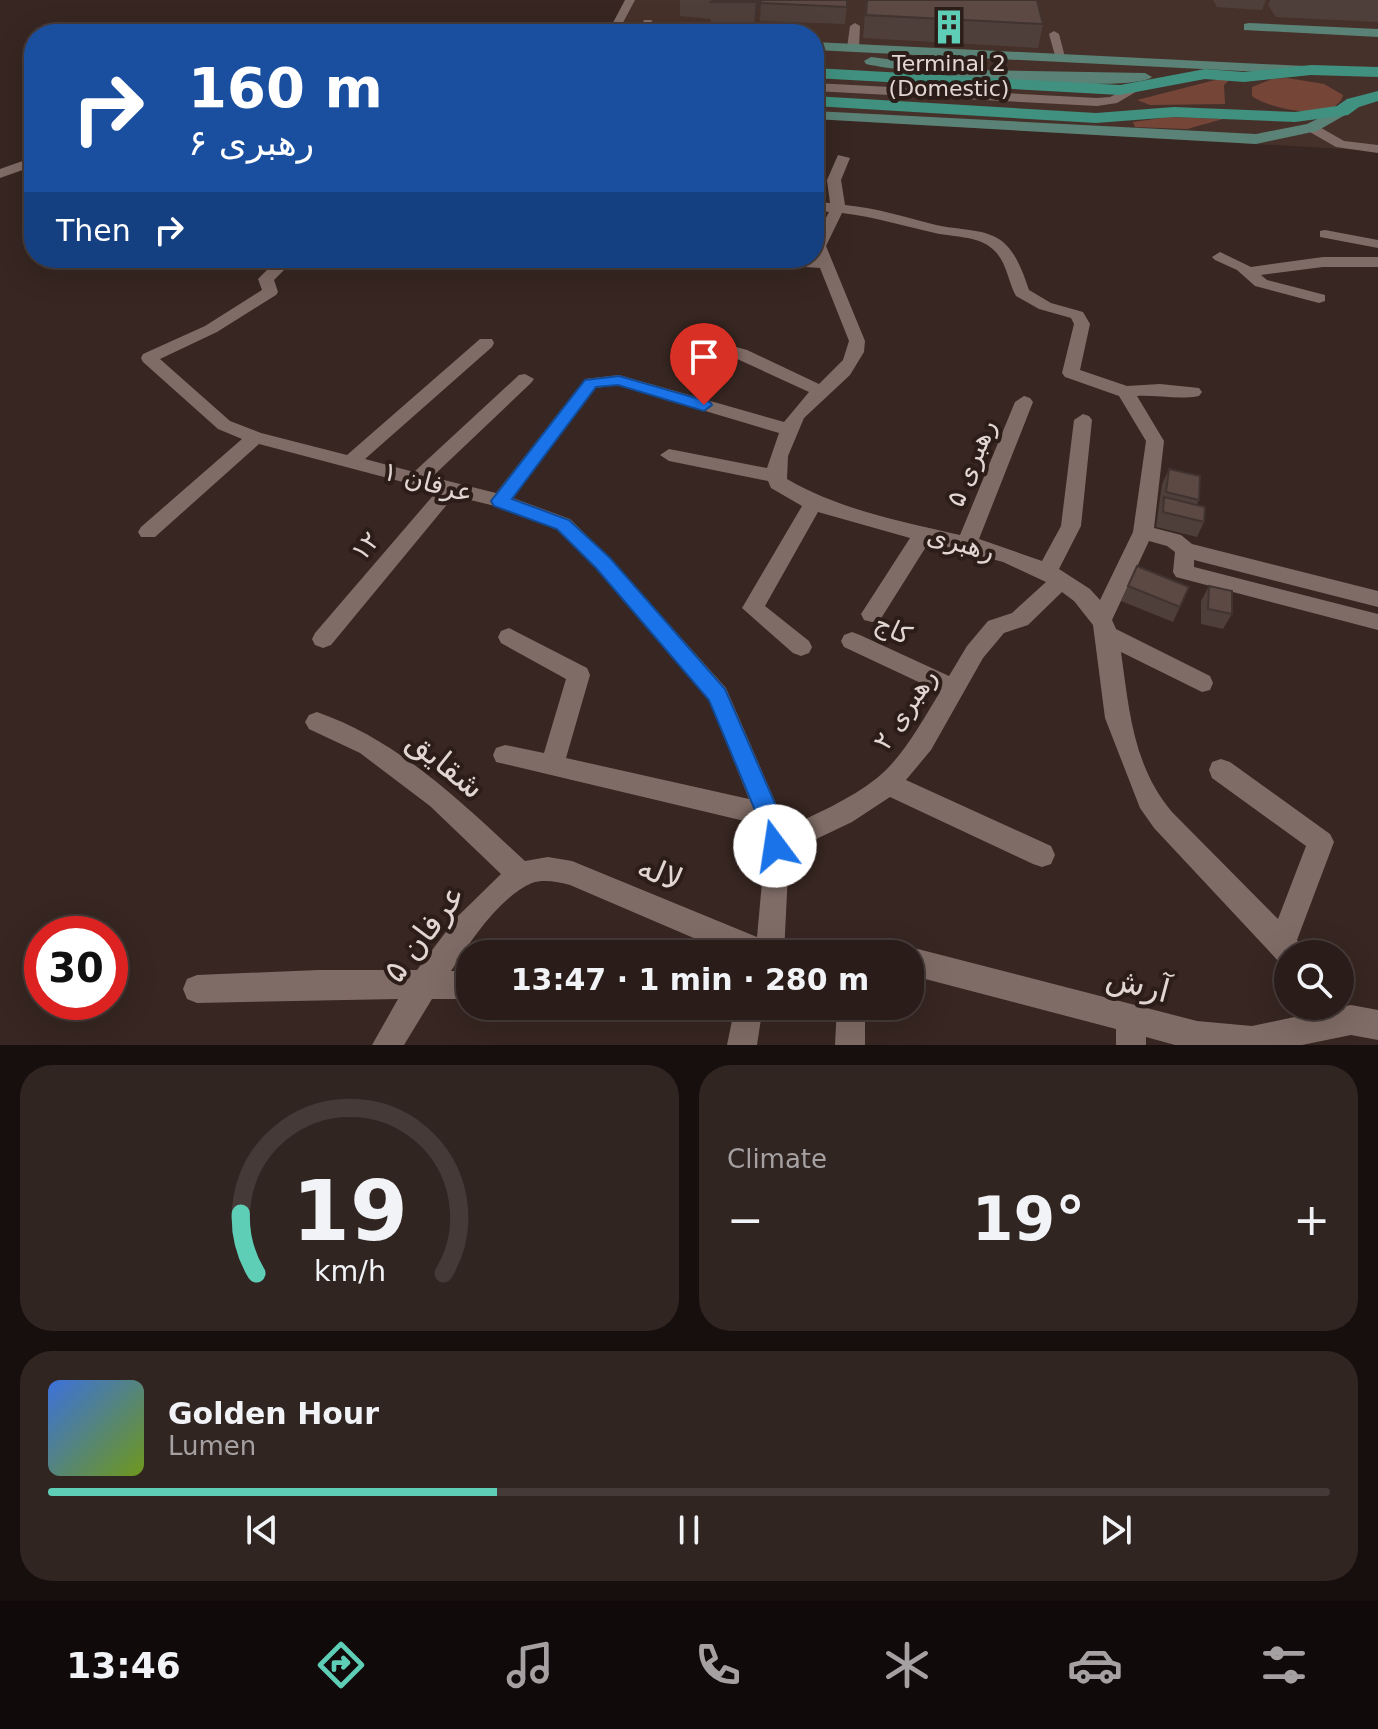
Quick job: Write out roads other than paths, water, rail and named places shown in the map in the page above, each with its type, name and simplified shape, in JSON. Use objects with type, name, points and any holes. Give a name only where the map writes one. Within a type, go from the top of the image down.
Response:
[{"type":"highway","points":[[824,101],[998,98],[1101,90],[1137,82],[1205,74],[1244,77],[1291,70],[1378,72]]},
{"type":"highway","points":[[1291,70],[1338,84],[1347,107]]},
{"type":"highway","points":[[824,74],[998,98],[1096,118],[1174,112],[1295,117],[1347,107],[1378,96]]},
{"type":"highway","points":[[1244,77],[1235,81],[1231,88],[1235,96],[1261,109],[1295,117]]},
{"type":"main road","points":[[1291,70],[1259,43],[1249,27],[1274,39],[1378,33]]},
{"type":"main road","points":[[1274,39],[1291,70]]},
{"type":"main road","points":[[824,49],[853,48],[869,55],[937,71],[1137,82],[1194,66]]},
{"type":"main road","points":[[824,50],[869,55],[1062,59],[1291,70]]},
{"type":"main road","points":[[1128,63],[1140,70],[1137,82]]},
{"type":"main road","points":[[824,113],[1256,139],[1312,128],[1347,107]]},
{"type":"main road","points":[[824,113],[1187,132]]},
{"type":"main road","points":[[1152,134],[1187,132],[1226,124],[1237,115]]},
{"type":"street","points":[[617,24],[630,0]]},
{"type":"street","points":[[853,48],[855,26]]},
{"type":"street","points":[[1054,34],[1062,59]]},
{"type":"street","points":[[1113,100],[1137,82]]},
{"type":"street","points":[[824,88],[1078,102],[1113,100],[1144,115]]},
{"type":"street","points":[[1312,128],[1341,144],[1378,149]]},
{"type":"street","points":[[824,236],[838,208],[829,179],[843,158]]},
{"type":"street","points":[[0,174],[24,165]]},
{"type":"street","points":[[824,207],[880,213],[935,229],[988,239],[998,245],[1013,265],[1022,293],[1045,306],[1077,315],[1082,324],[1071,373],[1126,392],[1160,389],[1193,392]]},
{"type":"street","points":[[1325,234],[1378,244]]},
{"type":"street","points":[[1220,257],[1271,287],[1319,298]]},
{"type":"street","points":[[669,455],[776,476],[775,463],[797,414],[818,390],[849,366],[858,351],[857,341],[824,259]]},
{"type":"street","points":[[1248,272],[1323,262],[1378,262]]},
{"type":"street","name":"عرفان ۱","points":[[278,268],[266,279],[270,292],[211,329],[149,358],[224,425],[255,437],[500,501],[563,524],[603,563],[718,695],[768,815],[775,846],[777,860],[768,940]]},
{"type":"street","points":[[701,342],[741,354],[818,390]]},
{"type":"street","points":[[350,462],[486,343]]},
{"type":"street","points":[[418,479],[525,379]]},
{"type":"street","points":[[500,501],[591,383],[619,380],[790,430]]},
{"type":"street","points":[[1126,392],[1155,441],[1143,532],[1105,626],[1116,722],[1154,808],[1279,940]]},
{"type":"street","name":"رهبری ۵","points":[[967,543],[1024,402]]},
{"type":"street","name":"رهبری ۲","points":[[775,846],[843,814],[888,784],[922,743],[975,652],[996,627],[1020,619],[1054,576],[1071,526],[1083,420]]},
{"type":"street","points":[[148,532],[255,437]]},
{"type":"street","name":"رهبری","points":[[776,476],[778,483],[789,491],[841,513],[967,543],[1054,576],[1084,596],[1105,626],[1202,683]]},
{"type":"street","name":"۱۲","points":[[323,639],[450,488]]},
{"type":"street","points":[[801,647],[753,608],[815,501]]},
{"type":"street","points":[[1143,532],[1174,540],[1185,550],[1378,599]]},
{"type":"street","points":[[872,614],[924,533]]},
{"type":"street","points":[[1185,550],[1183,572],[1378,622]]},
{"type":"street","points":[[509,637],[579,675],[552,766]]},
{"type":"street","name":"کاج","points":[[852,641],[954,688]]},
{"type":"street","name":"شقایق","points":[[317,722],[369,746],[439,798],[523,874]]},
{"type":"street","points":[[505,755],[768,815]]},
{"type":"street","points":[[1221,770],[1321,842],[1290,940]]},
{"type":"street","points":[[888,784],[1042,855]]},
{"type":"street","name":"لاله","points":[[523,874],[548,868],[572,873],[733,940]]},
{"type":"street","name":"عرفان ۵","points":[[387,1045],[421,987],[480,912],[505,885],[523,874]]},
{"type":"street","name":"آرش","points":[[924,965],[1131,1032],[1261,1042],[1355,1017]]},
{"type":"street","points":[[197,989],[318,984],[456,986]]},
{"type":"street","points":[[742,1045],[746,1020]]},
{"type":"street","points":[[850,1045],[851,1020]]},
{"type":"place","name":"Terminal 2 (Domestic)","points":[[949,27]]}]
